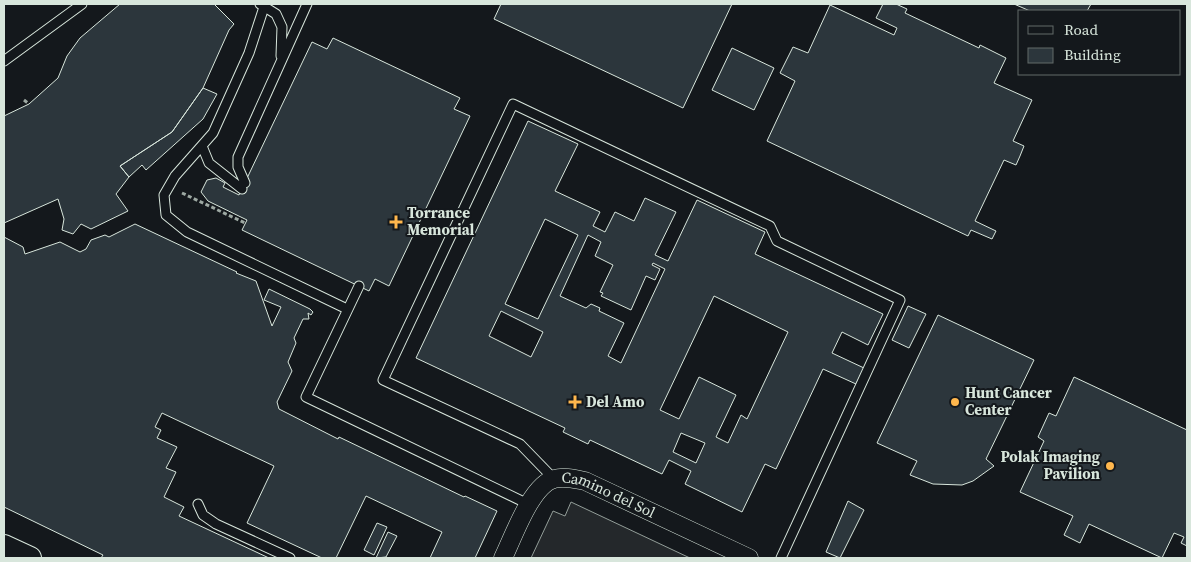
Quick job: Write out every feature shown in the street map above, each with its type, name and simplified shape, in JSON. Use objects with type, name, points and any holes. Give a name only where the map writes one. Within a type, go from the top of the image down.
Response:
[{"type":"street","name":"Camino del Sol","points":[[503,558],[528,504],[543,485],[554,479],[569,478],[585,481],[749,558]]},
{"type":"street","points":[[4,546],[30,558]]},
{"type":"lane","points":[[4,61],[82,4]]},
{"type":"lane","points":[[202,146],[209,163],[244,186],[238,167],[238,157],[307,4]]},
{"type":"lane","points":[[281,60],[282,27],[276,14],[263,5],[248,52],[213,133],[175,176],[164,195],[166,215],[187,232],[347,310]]},
{"type":"lane","points":[[554,479],[520,444],[382,380],[513,104],[770,226],[777,241],[900,300],[781,558]]},
{"type":"lane","points":[[359,286],[306,397],[528,504]]},
{"type":"lane","points":[[198,504],[203,515],[216,524],[290,558]]},
{"type":"path","points":[[24,100],[29,104]]},
{"type":"path","points":[[182,193],[245,223]]},
{"type":"shaded area","points":[[571,502],[690,558],[531,558],[553,511],[565,516]]},
{"type":"building","points":[[120,4],[214,4],[234,24],[229,30],[203,88],[172,132],[120,166],[129,177],[116,194],[128,211],[91,229],[81,224],[73,234],[62,230],[64,219],[58,199],[4,223],[4,116],[29,104],[58,78],[67,56],[80,38]]},
{"type":"building","points":[[501,4],[732,4],[683,108],[494,19]]},
{"type":"building","points":[[883,4],[896,4],[907,9],[905,13],[979,48],[980,45],[1006,58],[994,83],[1032,100],[1013,141],[1024,146],[1016,165],[1004,160],[975,221],[996,231],[992,239],[971,230],[968,236],[767,141],[795,81],[780,73],[793,47],[808,53],[830,5],[894,35],[897,28],[876,18]]},
{"type":"building","points":[[1014,4],[1091,4],[1088,10],[1028,10]]},
{"type":"building","points":[[333,38],[460,98],[454,109],[470,116],[389,286],[375,279],[369,291],[242,230],[247,220],[208,201],[201,192],[207,180],[216,178],[225,183],[223,187],[239,195],[312,42],[327,49]]},
{"type":"building","points":[[732,48],[774,68],[754,110],[712,90]]},
{"type":"building","points":[[203,88],[217,94],[203,119],[146,170],[142,165],[129,177],[120,166],[172,132]]},
{"type":"building","points":[[528,121],[578,144],[555,191],[600,212],[593,226],[605,232],[615,212],[634,221],[645,198],[676,212],[655,255],[668,261],[697,200],[765,232],[755,254],[883,314],[868,345],[842,332],[832,353],[864,368],[856,384],[823,369],[776,469],[765,464],[742,512],[685,484],[691,471],[669,460],[662,474],[590,440],[588,444],[563,432],[565,428],[416,358]],"holes":[[[545,219],[578,235],[538,319],[505,304]],[[588,235],[601,242],[595,256],[613,265],[600,292],[603,293],[601,296],[631,310],[646,276],[655,280],[660,269],[652,265],[653,263],[665,269],[621,363],[608,356],[624,323],[599,311],[600,308],[591,304],[586,308],[560,296]],[[714,296],[788,332],[747,419],[741,415],[728,443],[716,437],[736,395],[699,377],[679,419],[660,410]],[[501,311],[543,332],[531,357],[489,336]],[[681,433],[705,443],[696,463],[673,452]]]},
{"type":"building","points":[[135,224],[256,281],[272,326],[281,307],[264,300],[269,289],[310,309],[313,312],[311,315],[308,313],[309,319],[303,319],[294,338],[296,343],[288,362],[292,371],[277,402],[279,409],[338,439],[339,437],[497,511],[475,558],[430,558],[442,532],[366,496],[336,558],[322,558],[247,523],[274,466],[162,413],[155,427],[161,430],[157,438],[177,447],[166,468],[176,472],[164,497],[184,507],[179,516],[269,558],[101,558],[103,555],[4,507],[4,237],[23,247],[25,254],[60,242],[80,252],[86,249],[91,240],[105,235],[109,237]]},
{"type":"building","points":[[908,306],[926,314],[909,348],[892,340]]},
{"type":"building","name":"Hunt Cancer Center","points":[[938,315],[1034,360],[986,459],[994,466],[973,481],[962,485],[933,484],[910,475],[917,461],[877,443]]},
{"type":"building","name":"Polak Imaging Pavilion","points":[[1074,377],[1187,430],[1187,546],[1181,543],[1184,537],[1174,533],[1162,558],[1089,524],[1080,543],[1064,535],[1073,516],[1020,492],[1044,441],[1038,437],[1049,413],[1056,416]]},
{"type":"building","points":[[848,501],[864,510],[840,558],[826,552]]},
{"type":"building","points":[[377,523],[387,527],[374,555],[364,550]]},
{"type":"building","points":[[388,532],[397,536],[386,557],[376,558]]},
{"type":"place","name":"Torrance Memorial","points":[[396,222]]},
{"type":"place","name":"Del Amo","points":[[575,402]]},
{"type":"place","name":"Hunt Cancer Center","points":[[955,402]]},
{"type":"place","name":"Polak Imaging Pavilion","points":[[1110,466]]}]
